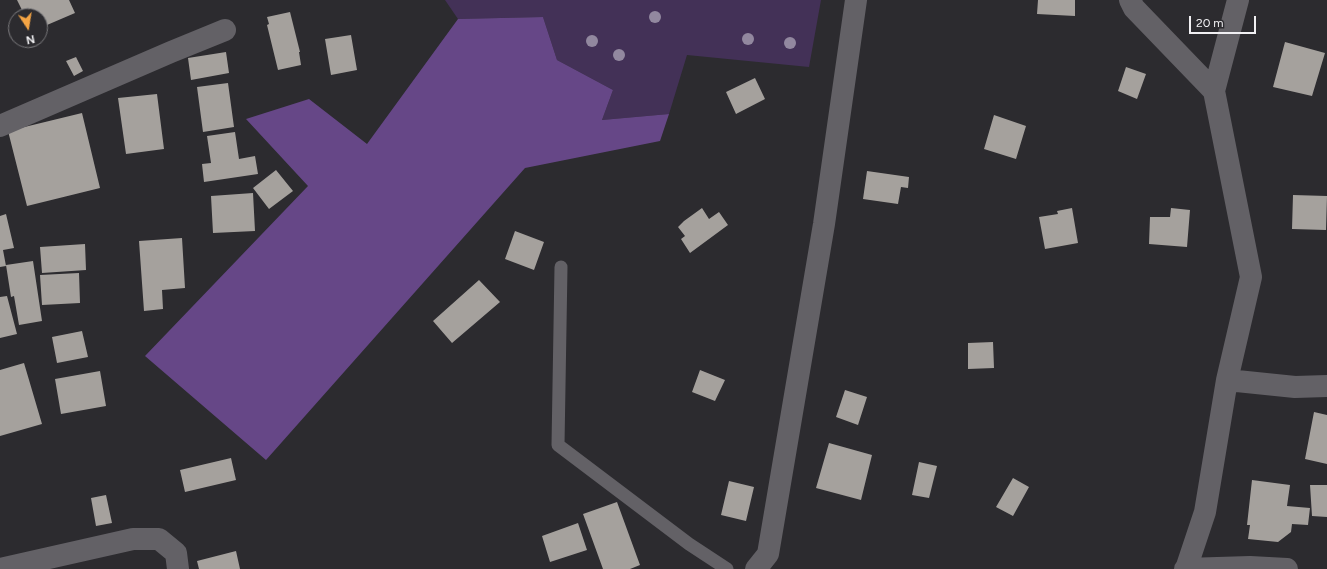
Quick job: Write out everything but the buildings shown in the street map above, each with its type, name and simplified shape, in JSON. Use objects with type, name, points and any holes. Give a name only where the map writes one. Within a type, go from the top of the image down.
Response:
[{"type":"street","points":[[756,569],[768,554],[824,224],[856,0]]},
{"type":"street","points":[[1130,0],[1134,8],[1214,91]]},
{"type":"street","points":[[1238,0],[1214,91],[1251,277],[1227,380],[1205,512],[1185,569],[1250,567],[1287,569]]},
{"type":"street","points":[[0,126],[225,30]]},
{"type":"street","points":[[1227,380],[1294,387],[1327,386]]},
{"type":"street","points":[[0,568],[133,538],[159,539],[176,553],[178,569]]},
{"type":"lane","points":[[561,267],[558,446],[689,544],[727,569]]},
{"type":"shaded area","points":[[445,0],[821,0],[809,67],[687,55],[669,114],[602,120],[613,90],[557,60],[543,17],[458,19]]},
{"type":"shaded area","points":[[543,17],[557,60],[613,90],[602,120],[669,114],[660,141],[525,168],[266,460],[145,356],[308,186],[246,119],[309,99],[367,144],[458,19]]}]
